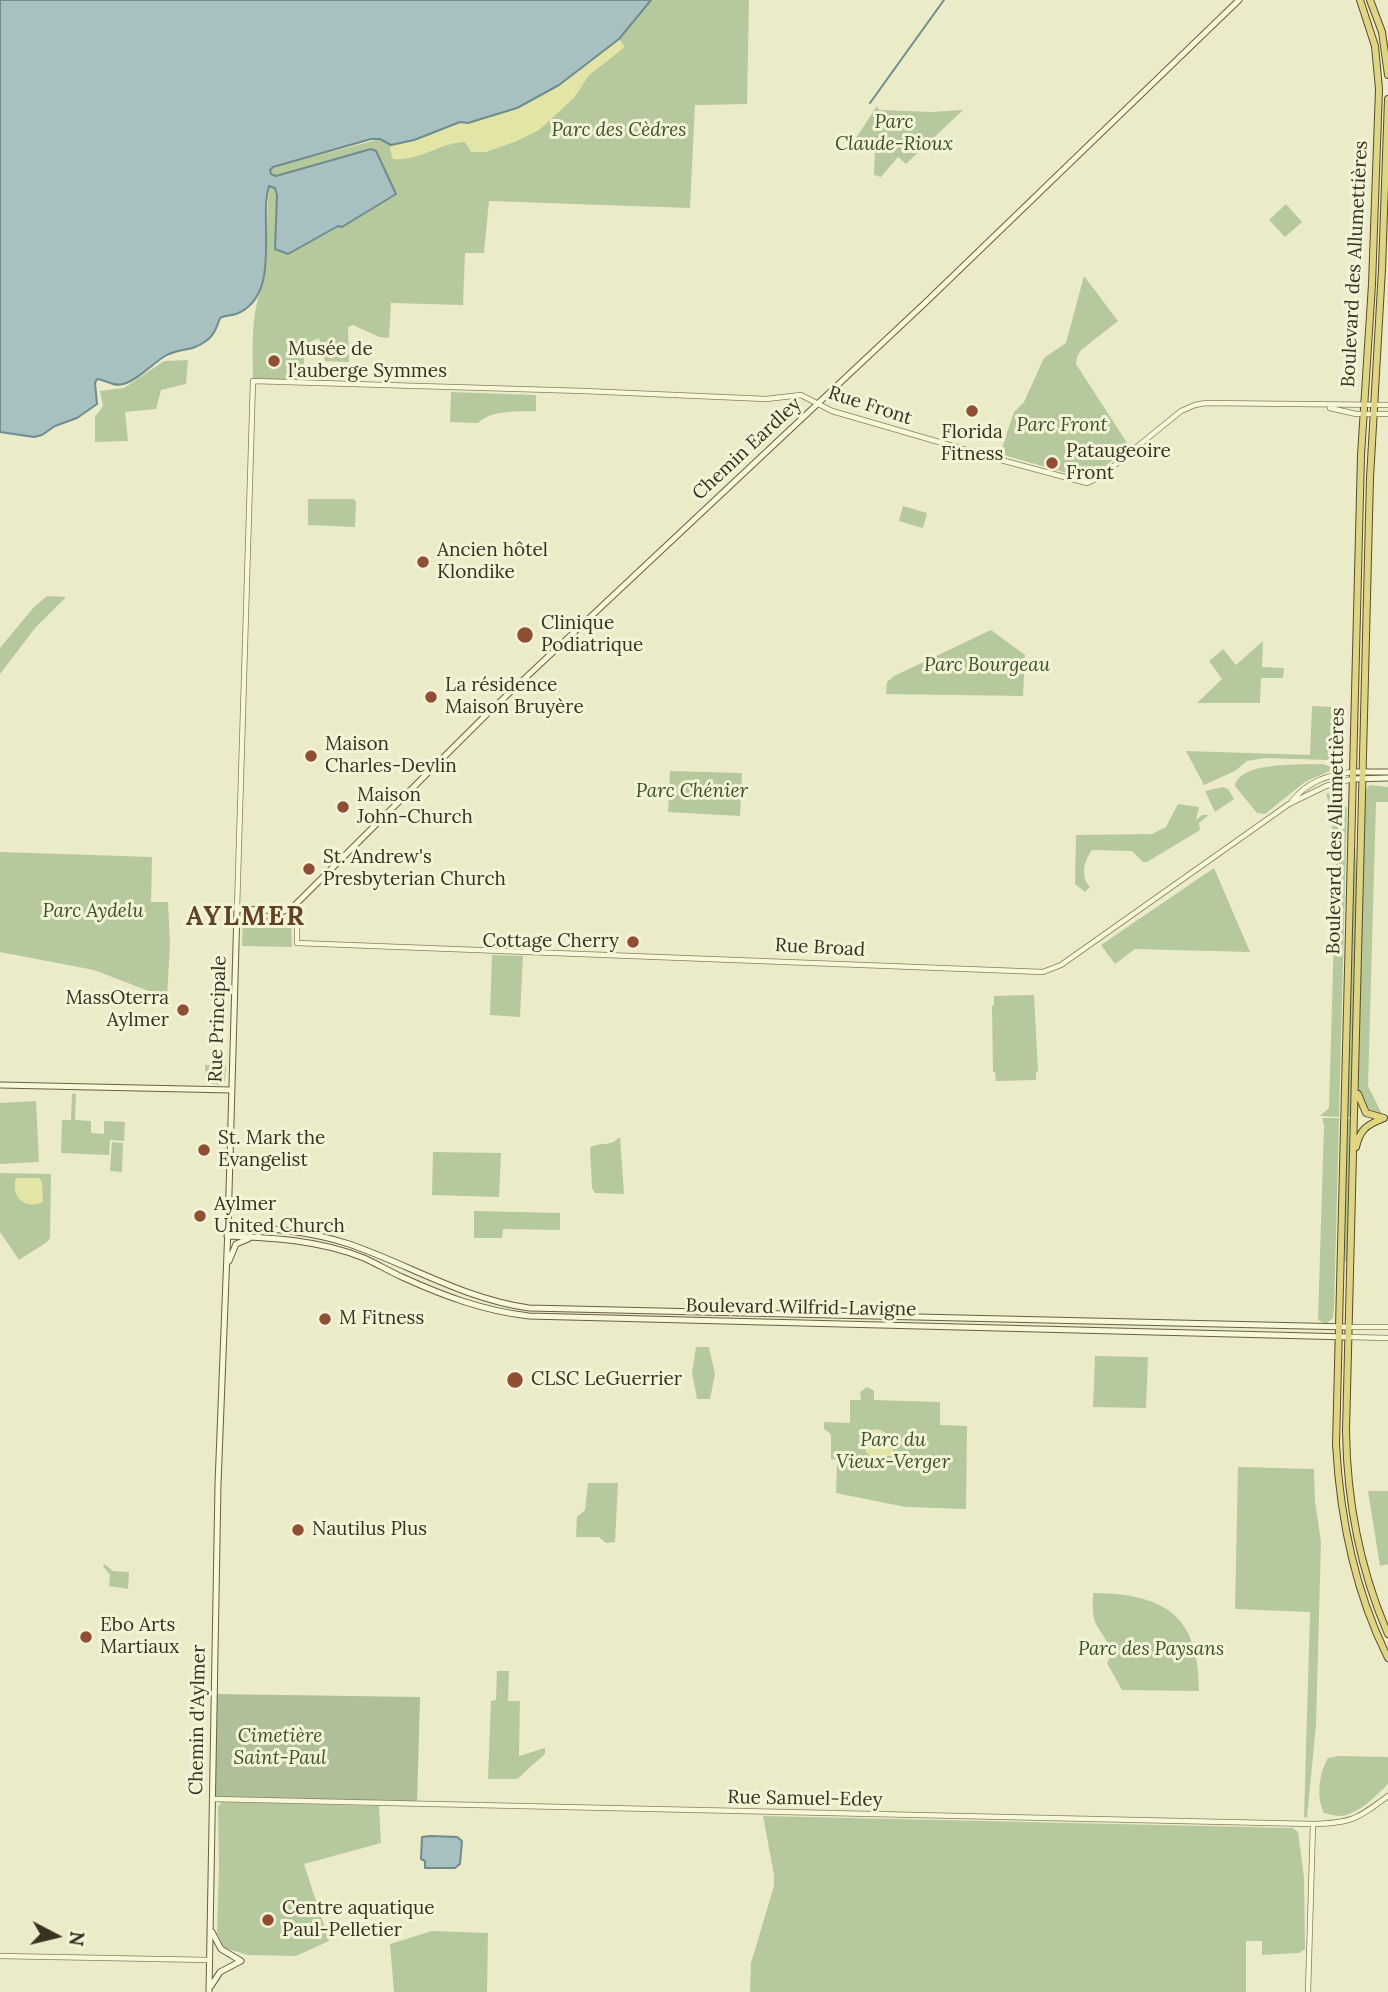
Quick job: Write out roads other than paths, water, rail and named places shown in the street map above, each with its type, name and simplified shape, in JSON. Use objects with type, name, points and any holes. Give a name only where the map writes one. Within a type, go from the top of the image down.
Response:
[{"type":"highway","name":"Boulevard des Allumettières","points":[[1360,0],[1374,38],[1379,82],[1363,414],[1336,1444],[1342,1505],[1362,1591],[1388,1658]]},
{"type":"highway","points":[[1370,0],[1383,39],[1388,75]]},
{"type":"highway","name":"Boulevard des Allumettières","points":[[1388,99],[1372,414],[1346,1431],[1351,1500],[1367,1578],[1388,1634]]},
{"type":"highway","points":[[1353,1163],[1362,1130],[1384,1118],[1366,1113],[1362,1108],[1355,1068]]},
{"type":"main road","name":"Chemin Eardley","points":[[295,905],[488,713],[925,303],[1237,0]]},
{"type":"main road","points":[[1352,776],[1388,772]]},
{"type":"main road","points":[[1362,775],[1388,778]]},
{"type":"main road","points":[[237,909],[284,911],[295,905]]},
{"type":"main road","name":"Rue Principale","points":[[219,1448],[237,909]]},
{"type":"main road","points":[[0,1084],[232,1090]]},
{"type":"main road","name":"Boulevard Wilfrid-Lavigne","points":[[228,1227],[284,1229],[321,1236],[366,1251],[462,1292],[529,1308],[1349,1326]]},
{"type":"main road","name":"Boulevard Wilfrid-Lavigne","points":[[228,1236],[303,1240],[355,1255],[458,1301],[487,1310],[529,1317],[1349,1337]]},
{"type":"main road","points":[[226,1278],[236,1244],[262,1238]]},
{"type":"main road","name":"Chemin d'Aylmer","points":[[209,1992],[219,1448]]},
{"type":"main road","points":[[209,1992],[220,1972],[241,1961],[221,1949],[210,1924]]},
{"type":"street","name":"Rue Front","points":[[253,381],[766,399],[806,396],[832,411],[1087,482],[1100,477],[1181,411],[1195,404],[1388,405]]},
{"type":"street","name":"Rue Principale","points":[[237,909],[253,381]]},
{"type":"street","name":"Rue Front","points":[[1323,406],[1363,414],[1388,414]]},
{"type":"street","name":"Rue Broad","points":[[1289,804],[1313,783],[1332,775],[1352,776]]},
{"type":"street","name":"Rue Broad","points":[[295,905],[297,943],[1048,971],[1061,965],[1289,804],[1352,776]]},
{"type":"street","name":"Boulevard Wilfrid-Lavigne","points":[[1349,1326],[1388,1327]]},
{"type":"street","name":"Boulevard Wilfrid-Lavigne","points":[[1349,1337],[1388,1338]]},
{"type":"street","name":"Rue Samuel-Edey","points":[[212,1799],[1313,1824],[1353,1821],[1388,1796]]},
{"type":"street","points":[[1308,1992],[1313,1824]]},
{"type":"street","points":[[0,1955],[209,1960]]},
{"type":"water","points":[[0,0],[651,0],[619,39],[559,85],[517,108],[468,123],[460,122],[414,140],[391,145],[380,139],[371,139],[273,167],[271,174],[276,176],[371,149],[376,151],[396,194],[342,227],[338,226],[288,254],[275,249],[277,195],[275,188],[269,186],[266,201],[264,275],[259,291],[250,305],[236,314],[220,318],[215,331],[201,344],[165,356],[129,382],[116,385],[97,379],[97,404],[77,418],[34,437],[0,432]]},
{"type":"water","points":[[422,1837],[457,1837],[462,1841],[460,1864],[455,1868],[425,1868],[425,1861],[421,1859]]},
{"type":"waterway","points":[[870,103],[944,0]]},
{"type":"place","name":"Musée de l'auberge Symmes","points":[[274,361]]},
{"type":"place","name":"Florida Fitness","points":[[972,411]]},
{"type":"place","name":"Pataugeoire Front","points":[[1052,463]]},
{"type":"place","name":"Ancien hôtel Klondike","points":[[423,562]]},
{"type":"place","name":"Clinique Podiatrique","points":[[525,635]]},
{"type":"place","name":"La résidence Maison Bruyère","points":[[431,697]]},
{"type":"place","name":"Maison Charles-Devlin","points":[[311,756]]},
{"type":"place","name":"Maison John-Church","points":[[343,807]]},
{"type":"place","name":"St. Andrew's Presbyterian Church","points":[[309,869]]},
{"type":"place","name":"Cottage Cherry","points":[[633,942]]},
{"type":"place","name":"MassOterra Aylmer","points":[[183,1010]]},
{"type":"place","name":"St. Mark the Evangelist","points":[[204,1150]]},
{"type":"place","name":"Aylmer United Church","points":[[200,1216]]},
{"type":"place","name":"M Fitness","points":[[325,1319]]},
{"type":"place","name":"CLSC LeGuerrier","points":[[515,1380]]},
{"type":"place","name":"Nautilus Plus","points":[[298,1530]]},
{"type":"place","name":"Ebo Arts Martiaux","points":[[86,1637]]},
{"type":"place","name":"Centre aquatique Paul-Pelletier","points":[[268,1920]]},
{"type":"district","name":"AYLMER","points":[[246,918]]},
{"type":"park label","name":"Parc des Cèdres","points":[[619,131]]},
{"type":"park label","name":"Parc Claude-Rioux","points":[[894,134]]},
{"type":"park label","name":"Parc Front","points":[[1062,426]]},
{"type":"park label","name":"Parc Bourgeau","points":[[987,666]]},
{"type":"park label","name":"Parc Chénier","points":[[692,792]]},
{"type":"park label","name":"Parc Aydelu","points":[[93,912]]},
{"type":"park label","name":"Parc du Vieux-Verger","points":[[893,1452]]},
{"type":"park label","name":"Parc des Paysans","points":[[1151,1650]]},
{"type":"park label","name":"Cimetière Saint-Paul","points":[[280,1748]]}]
